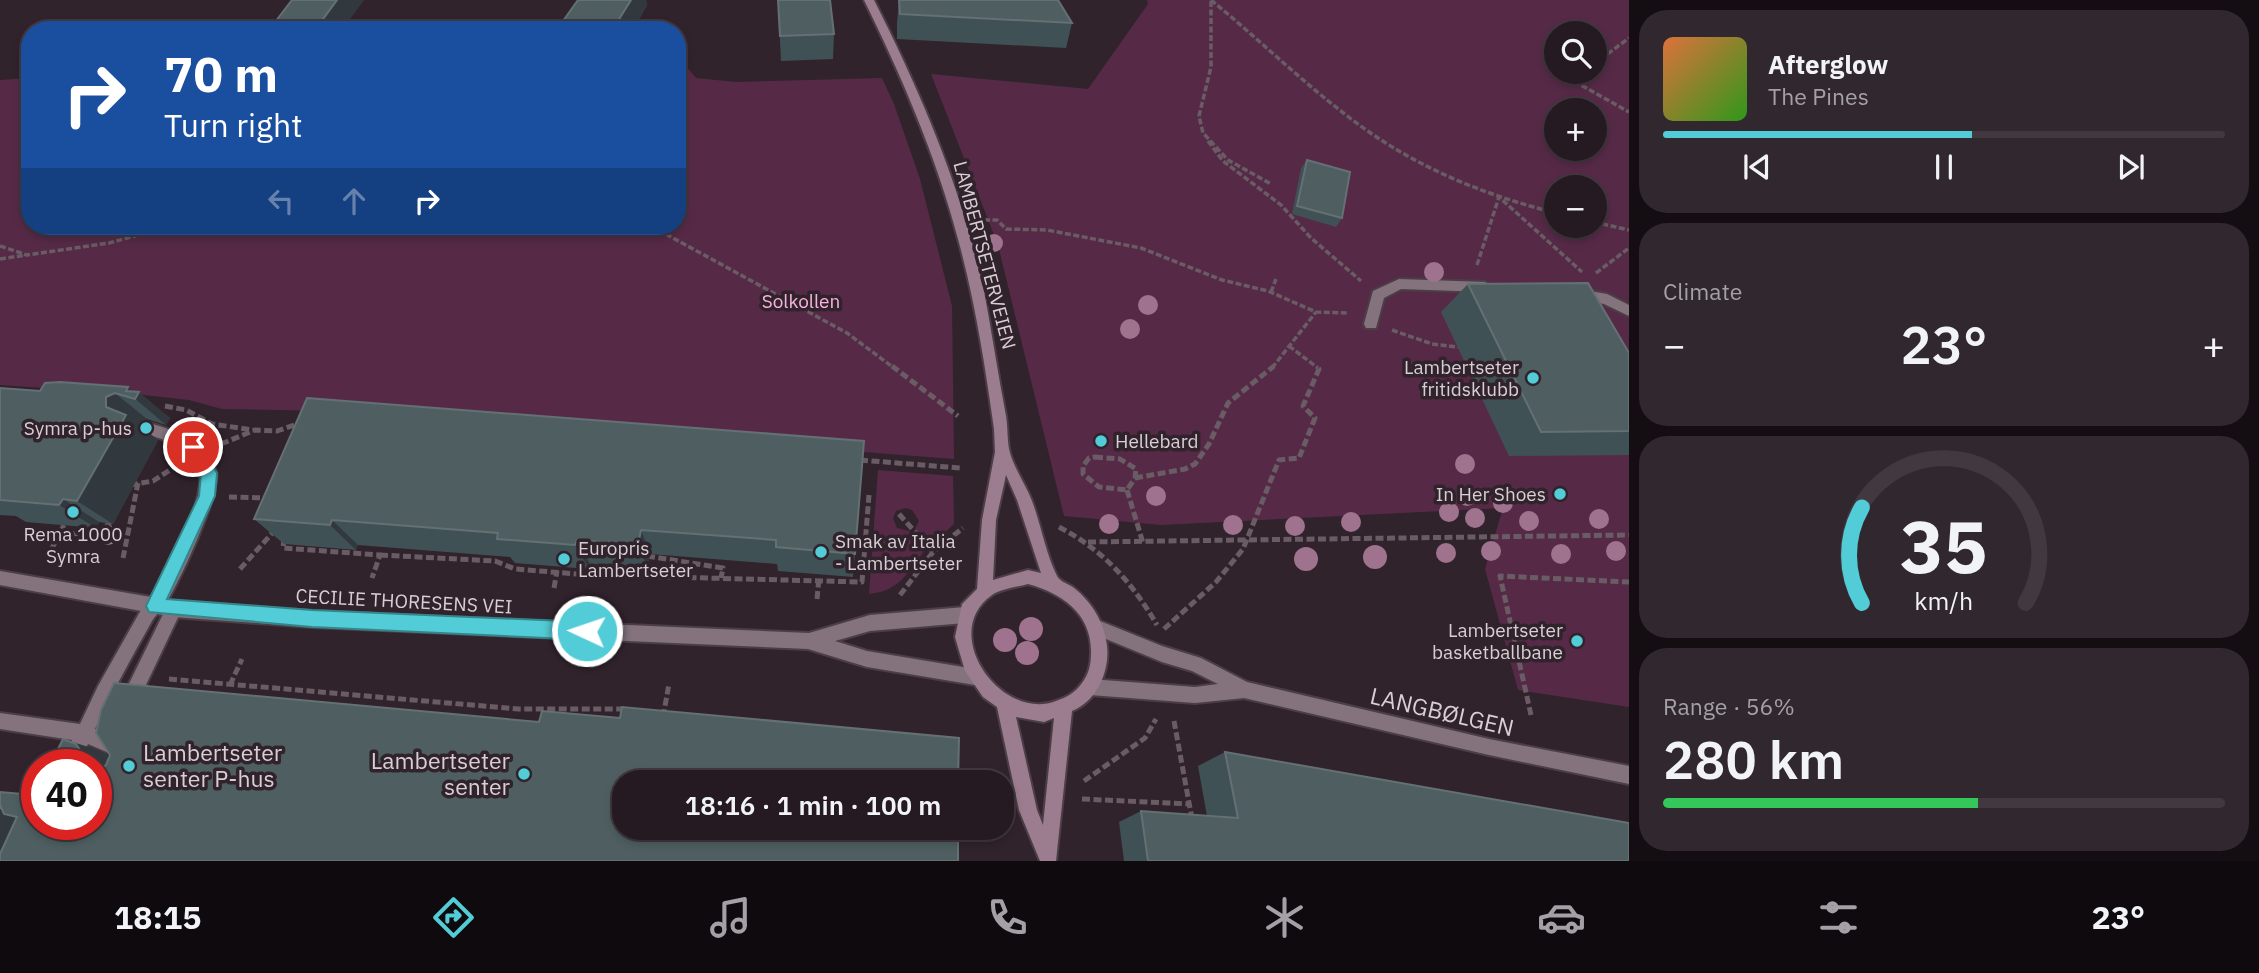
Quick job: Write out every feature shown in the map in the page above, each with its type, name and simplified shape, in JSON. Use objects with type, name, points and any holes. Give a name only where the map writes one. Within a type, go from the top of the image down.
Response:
[{"type":"main road","name":"LAMBERTSETERVEIEN","points":[[869,0],[904,69],[953,202],[983,320],[1002,451],[1024,500],[1052,583]]},
{"type":"main road","name":"LAMBERTSETERVEIEN","points":[[985,589],[989,524],[1002,451]]},
{"type":"main road","points":[[1028,578],[1052,583],[1070,594],[1084,608],[1095,627],[1101,648],[1099,668],[1090,687],[1074,703],[1064,708],[1035,712],[1005,704],[975,677],[965,657],[962,635],[965,615],[973,601],[985,589],[1005,579],[1028,578]]},
{"type":"main road","points":[[1005,704],[1028,810],[1048,860]]},
{"type":"main road","points":[[1048,860],[1054,813],[1056,761],[1064,708]]},
{"type":"street","points":[[1371,324],[1378,295],[1399,285],[1495,288]]},
{"type":"street","points":[[1562,292],[1607,299],[1629,311]]},
{"type":"street","points":[[76,749],[154,606],[207,496],[209,473],[198,453],[174,436],[146,428]]},
{"type":"street","name":"CECILIE THORESENS VEI","points":[[0,578],[174,609],[326,619],[808,641],[867,659],[975,677]]},
{"type":"street","points":[[129,766],[117,733],[174,609]]},
{"type":"street","name":"CECILIE THORESENS VEI","points":[[808,641],[870,623],[965,615]]},
{"type":"street","name":"LANGBØLGEN","points":[[1095,627],[1162,654],[1195,663],[1245,690],[1489,747],[1629,775]]},
{"type":"street","name":"LANGBØLGEN","points":[[1090,687],[1195,695],[1245,690]]},
{"type":"street","points":[[0,721],[84,733],[117,733]]},
{"type":"path","points":[[1211,0],[1210,76],[1202,95],[1200,123],[1213,150],[1248,183],[1283,206],[1293,221],[1378,295]]},
{"type":"path","points":[[1211,0],[1375,136],[1437,173],[1499,197],[1544,210]]},
{"type":"path","points":[[1607,54],[1629,38]]},
{"type":"path","points":[[1579,84],[1629,112]]},
{"type":"path","points":[[1208,141],[1237,167],[1271,184]]},
{"type":"path","points":[[1499,197],[1574,263],[1587,280],[1629,248]]},
{"type":"path","points":[[1470,287],[1499,197]]},
{"type":"path","points":[[979,220],[998,220],[1006,229],[1047,230],[1141,248],[1222,280],[1252,285],[1316,312],[1351,313],[1371,324],[1416,336],[1432,346],[1458,347]]},
{"type":"path","points":[[1607,225],[1629,230]]},
{"type":"path","points":[[0,259],[108,243],[138,235]]},
{"type":"path","points":[[667,235],[847,333],[958,416]]},
{"type":"path","points":[[0,246],[27,255]]},
{"type":"path","points":[[1271,292],[1276,279]]},
{"type":"path","points":[[1135,478],[1185,469],[1195,464],[1209,444],[1228,403],[1241,390],[1271,370],[1316,312]]},
{"type":"path","points":[[1161,631],[1216,582],[1247,540],[1256,511],[1279,460],[1299,458],[1315,418],[1303,406],[1318,369],[1289,346]]},
{"type":"path","points":[[164,405],[186,410],[212,424],[255,430],[277,431],[304,422]]},
{"type":"path","points":[[198,453],[255,430]]},
{"type":"path","points":[[1113,457],[1130,463],[1136,469],[1135,478],[1127,490],[1099,487],[1088,481],[1083,474],[1083,466],[1089,458],[1113,457]]},
{"type":"path","points":[[852,459],[960,468]]},
{"type":"path","points":[[123,494],[126,486],[153,481]]},
{"type":"path","points":[[123,558],[138,483]]},
{"type":"path","points":[[1127,490],[1143,543]]},
{"type":"path","points":[[289,527],[283,548],[495,561],[515,569],[721,579],[819,577],[862,582],[869,495]]},
{"type":"path","points":[[207,496],[278,499]]},
{"type":"path","points":[[899,514],[933,552]]},
{"type":"path","points":[[61,531],[99,535],[107,530],[114,515]]},
{"type":"path","points":[[240,569],[282,523]]},
{"type":"path","points":[[894,599],[933,552],[970,524]]},
{"type":"path","points":[[51,550],[64,525]]},
{"type":"path","points":[[1055,526],[1088,542],[1104,554],[1135,589],[1161,631],[1164,642]]},
{"type":"path","points":[[1088,542],[1629,535]]},
{"type":"path","points":[[648,548],[646,555],[652,557],[723,568],[721,579]]},
{"type":"path","points":[[372,578],[380,555]]},
{"type":"path","points":[[554,589],[558,569]]},
{"type":"path","points":[[1531,715],[1500,576],[1629,582]]},
{"type":"path","points":[[817,599],[819,577]]},
{"type":"path","points":[[230,685],[242,659]]},
{"type":"path","points":[[141,676],[518,709],[637,710]]},
{"type":"path","points":[[663,721],[669,684]]},
{"type":"path","points":[[608,718],[610,709]]},
{"type":"path","points":[[650,710],[664,711]]},
{"type":"path","points":[[1074,787],[1101,772],[1145,738],[1157,717]]},
{"type":"path","points":[[1174,721],[1194,827]]},
{"type":"path","points":[[1074,799],[1190,804]]},
{"type":"green space","points":[[1147,0],[1629,0],[1629,707],[1518,690],[1485,569],[1503,508],[1161,525],[1064,516],[998,245],[931,74],[1088,89],[1148,4]]},
{"type":"green space","name":"Solkollen","points":[[686,66],[696,78],[736,82],[882,78],[920,179],[952,306],[954,459],[331,411],[222,409],[189,400],[135,394],[0,385],[0,80],[21,79],[21,235],[686,235]]},
{"type":"green space","points":[[878,470],[953,476],[954,524],[930,546],[915,529],[919,521],[912,510],[906,508],[896,511],[893,518],[897,528],[909,531],[926,549],[896,584],[889,589],[869,594]]},
{"type":"building","points":[[292,0],[337,0],[322,21],[276,21]]},
{"type":"building","points":[[578,0],[631,0],[618,21],[563,21]]},
{"type":"building","points":[[778,0],[830,0],[834,34],[780,36]]},
{"type":"building","points":[[899,0],[1058,0],[1072,23],[900,14]]},
{"type":"building","points":[[1307,160],[1350,172],[1342,218],[1297,206]]},
{"type":"building","points":[[1588,283],[1629,353],[1629,431],[1541,432],[1468,284]]},
{"type":"building","points":[[45,383],[128,387],[126,391],[139,392],[135,399],[115,393],[106,397],[106,407],[126,415],[77,501],[63,499],[59,505],[0,500],[0,388],[40,391]]},
{"type":"building","points":[[307,398],[864,441],[855,554],[776,547],[776,540],[641,530],[638,545],[577,540],[575,545],[497,539],[498,533],[332,520],[330,525],[254,519]]},
{"type":"building","name":"Lambertseter senter","points":[[114,683],[539,722],[542,711],[620,718],[622,707],[959,738],[958,770],[612,770],[612,840],[958,840],[958,861],[0,861],[0,854],[17,817],[4,814],[0,808],[0,792],[21,794],[21,840],[112,840],[112,749],[106,749],[96,733],[101,710]]},
{"type":"building","points":[[63,739],[76,744],[79,749],[58,749]]},
{"type":"building","points":[[1225,752],[1629,823],[1629,861],[1148,861],[1141,811],[1238,818]]},
{"type":"place","name":"Lambertseter fritidsklubb","points":[[1533,378]]},
{"type":"place","name":"Symra p-hus","points":[[146,428]]},
{"type":"place","name":"Hellebard","points":[[1101,441]]},
{"type":"place","name":"In Her Shoes","points":[[1560,494]]},
{"type":"place","name":"Rema 1000 Symra","points":[[73,512]]},
{"type":"place","name":"Smak av Italia - Lambertseter","points":[[821,552]]},
{"type":"place","name":"Europris Lambertseter","points":[[564,559]]},
{"type":"place","name":"Lambertseter basketballbane","points":[[1577,641]]},
{"type":"place","name":"Lambertseter senter P-hus","points":[[129,766]]},
{"type":"place","name":"Lambertseter senter","points":[[524,774]]},
{"type":"route","points":[[193,447],[209,473],[207,496],[155,606],[312,619],[587,631]]}]
